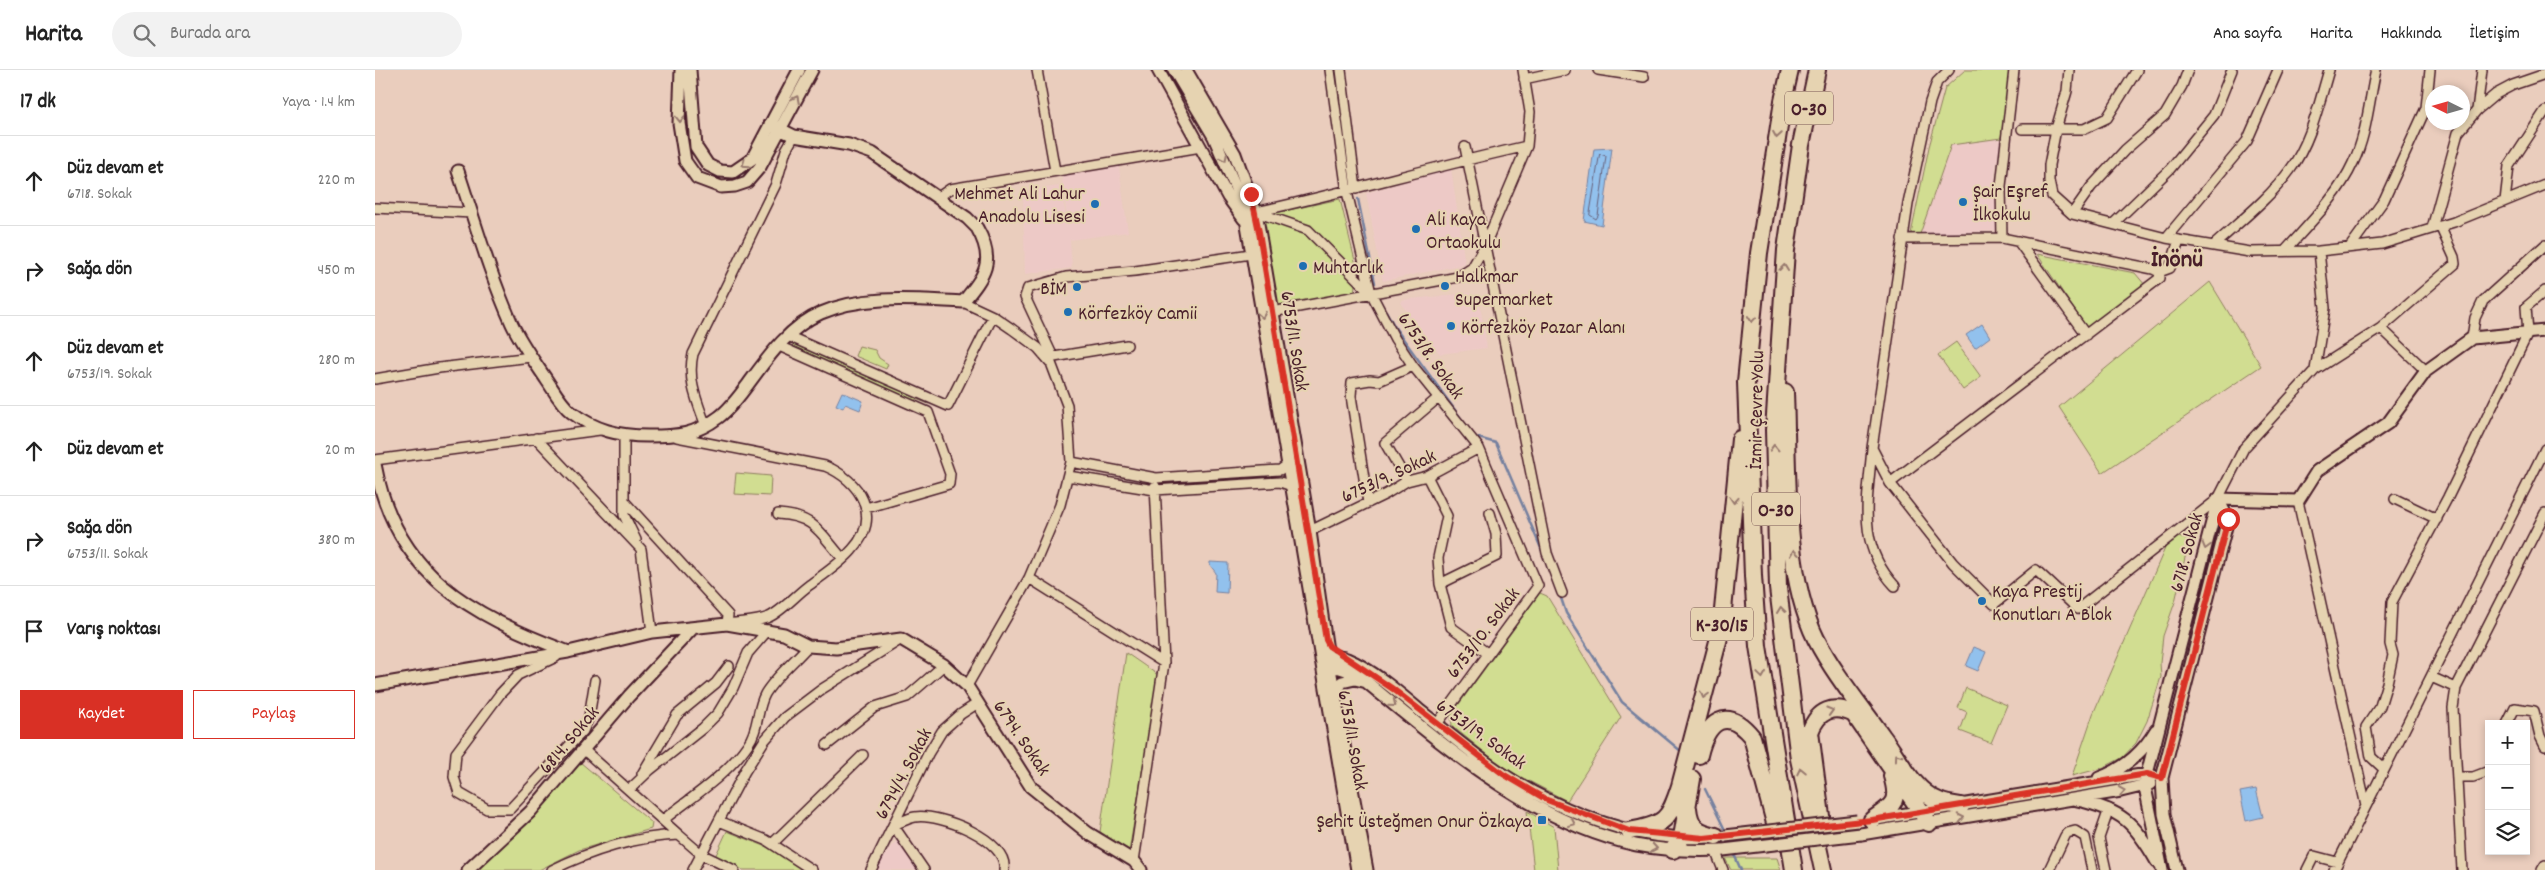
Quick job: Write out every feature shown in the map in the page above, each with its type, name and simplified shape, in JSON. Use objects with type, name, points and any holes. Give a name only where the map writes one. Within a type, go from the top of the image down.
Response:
[{"type":"highway","name":"İzmir Çevre Yolu","points":[[1790,70],[1783,101],[1759,253],[1746,382],[1753,576],[1758,646],[1793,870]]},
{"type":"highway","name":"İzmir Çevre Yolu","points":[[1817,70],[1801,146],[1781,297],[1774,430],[1778,588],[1799,759],[1823,870]]},
{"type":"highway","points":[[1781,297],[1789,507],[1802,604],[1821,646],[1849,690],[1917,786],[1926,816]]},
{"type":"highway","name":"K-30/15","points":[[1672,811],[1721,630],[1746,382]]},
{"type":"highway","points":[[1833,870],[1824,832],[1810,732],[1814,721],[1829,709],[1839,708],[1854,714],[1926,816]]},
{"type":"highway","points":[[1675,841],[1687,804],[1701,746],[1709,728],[1718,721],[1729,719],[1743,726],[1752,737],[1788,870]]},
{"type":"highway","points":[[1864,821],[1889,808],[1895,800],[1897,792],[1889,766]]},
{"type":"highway","points":[[1917,786],[1938,801],[1961,806]]},
{"type":"highway","points":[[1687,804],[1691,824],[1697,831],[1720,843]]},
{"type":"highway","points":[[1629,831],[1653,827],[1663,822],[1672,811]]},
{"type":"highway","points":[[1672,811],[1675,841]]},
{"type":"street","points":[[681,70],[679,123],[685,160],[697,178],[721,187],[735,186],[747,182],[760,168],[812,70]]},
{"type":"street","points":[[691,70],[696,147],[708,165],[720,171],[733,172],[752,159],[799,70]]},
{"type":"street","points":[[1037,70],[1055,171]]},
{"type":"street","points":[[1158,70],[1228,197],[1244,219]]},
{"type":"street","name":"6753/11. Sokak","points":[[1174,70],[1214,137],[1229,168],[1244,208],[1244,219],[1325,664],[1357,870]]},
{"type":"street","name":"6753/11. Sokak","points":[[1186,70],[1235,154],[1256,212],[1310,531],[1326,640],[1325,664],[1335,694],[1367,870]]},
{"type":"street","name":"6753/8. Sokak","points":[[1330,70],[1347,192],[1371,293],[1395,339],[1413,366],[1479,448],[1538,586]]},
{"type":"street","points":[[1341,70],[1357,189]]},
{"type":"street","points":[[1272,312],[1457,277],[1472,268],[1485,245],[1527,146],[1530,112],[1524,75],[1565,70]]},
{"type":"street","points":[[1598,70],[1644,77]]},
{"type":"street","points":[[1895,586],[1883,573],[1870,542],[1866,526],[1872,448],[1902,239],[1930,102],[1937,82],[1949,70]]},
{"type":"street","points":[[2002,238],[2001,186],[2015,70]]},
{"type":"street","points":[[2069,70],[2067,91],[2049,165],[2052,196],[2072,214],[2166,238],[2250,252],[2319,251],[2382,244],[2436,227],[2545,185]]},
{"type":"street","points":[[2022,129],[2084,129],[2107,118],[2137,70]]},
{"type":"street","points":[[2072,214],[2091,187],[2120,156],[2165,115],[2182,86],[2188,70]]},
{"type":"street","points":[[2113,224],[2170,169],[2214,115],[2232,70]]},
{"type":"street","points":[[2166,238],[2247,141],[2277,70]]},
{"type":"street","points":[[2213,246],[2270,193],[2291,170],[2309,136],[2329,70]]},
{"type":"street","points":[[2285,251],[2323,206],[2353,164],[2362,136],[2375,70]]},
{"type":"street","points":[[2350,247],[2384,200],[2426,108],[2430,70]]},
{"type":"street","points":[[2477,110],[2482,70]]},
{"type":"street","points":[[1872,448],[1890,483],[1953,563],[1994,604],[2036,570],[2078,609],[2219,499],[2244,448],[2315,370],[2381,328],[2455,264],[2454,256],[2436,227],[2458,133],[2477,110],[2496,94],[2513,85],[2545,74]]},
{"type":"street","points":[[2505,201],[2509,166],[2545,110]]},
{"type":"street","points":[[770,124],[794,136],[849,145],[872,154],[977,228],[984,240],[989,257],[979,282],[963,302]]},
{"type":"street","points":[[706,426],[690,382],[689,368],[693,354],[776,184],[786,150],[794,136]]},
{"type":"street","points":[[1256,212],[1347,192],[1468,159],[1527,146]]},
{"type":"street","points":[[937,198],[949,189],[1201,147]]},
{"type":"street","points":[[1465,147],[1547,554],[1562,593]]},
{"type":"street","points":[[458,171],[491,270],[513,326],[531,357],[569,410],[600,430],[624,436],[674,436],[694,433],[731,407],[765,361],[788,336],[809,319],[841,306],[895,299],[963,302],[993,316],[1050,357],[1127,345]]},
{"type":"street","points":[[375,208],[472,213]]},
{"type":"street","points":[[1256,212],[1308,230],[1371,293]]},
{"type":"street","points":[[1902,239],[2002,238],[2153,269],[2159,272],[2170,268],[2179,240]]},
{"type":"street","points":[[2018,241],[2086,334]]},
{"type":"street","points":[[2472,338],[2475,318],[2483,301],[2545,245]]},
{"type":"street","points":[[2315,370],[2325,308],[2319,251]]},
{"type":"street","points":[[967,686],[1029,578],[1060,505],[1069,476],[1071,462],[1067,406],[1060,381],[1025,297],[1027,288],[1066,277],[1135,271],[1251,254]]},
{"type":"street","points":[[1890,483],[2156,283],[2160,278],[2159,272]]},
{"type":"street","points":[[2384,769],[2371,756],[2366,727],[2380,706],[2393,655],[2390,644],[2392,602],[2437,519],[2528,333],[2526,308],[2545,291]]},
{"type":"street","points":[[788,336],[948,406],[993,316]]},
{"type":"street","points":[[2381,328],[2426,371]]},
{"type":"street","points":[[2366,806],[2298,501],[2317,471],[2388,423],[2426,371],[2472,338],[2545,331]]},
{"type":"street","points":[[779,346],[928,412],[950,474],[949,484],[866,508]]},
{"type":"street","points":[[375,378],[531,357]]},
{"type":"street","points":[[1368,503],[1351,396],[1352,383],[1369,380],[1379,381],[1413,366]]},
{"type":"street","points":[[1407,481],[1385,443],[1438,398]]},
{"type":"street","points":[[375,460],[600,430]]},
{"type":"street","points":[[624,436],[624,515],[641,549],[652,632]]},
{"type":"street","points":[[375,685],[568,652],[652,632],[692,629],[769,617],[843,558],[859,541],[866,524],[866,508],[858,489],[851,480],[833,469],[674,436]]},
{"type":"street","points":[[536,438],[641,549]]},
{"type":"street","name":"6753/9. Sokak","points":[[1310,531],[1368,503],[1407,481],[1427,476],[1479,448]]},
{"type":"street","points":[[2307,870],[2314,856],[2336,866],[2545,449]]},
{"type":"street","points":[[1071,462],[1156,478],[1280,470],[1288,464]]},
{"type":"street","points":[[375,464],[382,494],[397,533],[423,569],[490,618],[568,652]]},
{"type":"street","points":[[1069,476],[1155,490],[1280,482],[1293,486]]},
{"type":"street","points":[[1427,476],[1447,516],[1438,558],[1440,584],[1451,627],[1487,653]]},
{"type":"street","points":[[1138,866],[1164,663],[1155,490],[1156,478]]},
{"type":"street","points":[[2395,498],[2437,519]]},
{"type":"street","points":[[2219,499],[2298,501]]},
{"type":"street","name":"6718. Sokak","points":[[2162,870],[2145,787],[2219,499]]},
{"type":"street","name":"6718. Sokak","points":[[2177,870],[2164,814],[2162,778],[2228,519],[2219,499]]},
{"type":"street","points":[[624,501],[728,615],[727,624]]},
{"type":"street","points":[[1440,584],[1497,556],[1496,534],[1490,513]]},
{"type":"street","points":[[2462,870],[2453,708],[2456,688],[2545,513]]},
{"type":"street","points":[[778,514],[796,515],[806,519],[843,558]]},
{"type":"street","points":[[1029,578],[1164,663]]},
{"type":"street","name":"6753/10. Sokak","points":[[1437,724],[1487,653],[1538,586]]},
{"type":"street","points":[[727,624],[784,634],[808,646],[836,648],[901,640]]},
{"type":"street","name":"6814. Sokak","points":[[468,870],[530,812],[629,696],[692,629]]},
{"type":"street","points":[[629,790],[703,728],[718,713],[733,688],[748,652],[768,630]]},
{"type":"street","points":[[693,870],[745,771],[765,741],[785,717],[822,689],[901,640]]},
{"type":"street","name":"6794. Sokak","points":[[901,640],[944,665],[967,686],[1031,786],[1088,833],[1138,866]]},
{"type":"street","name":"6753/19. Sokak","points":[[1326,640],[1335,652],[1393,689],[1503,774],[1547,800],[1629,831],[1675,841]]},
{"type":"street","points":[[663,820],[735,761],[749,743],[758,724],[759,710],[766,693],[808,646]]},
{"type":"street","points":[[568,652],[518,675],[500,694],[456,753],[454,778],[459,792],[487,809],[510,808],[583,731],[589,717],[595,680]]},
{"type":"street","points":[[1325,664],[1346,658]]},
{"type":"street","points":[[1325,664],[1343,668],[1366,682],[1487,778],[1541,809],[1590,831],[1635,845],[1675,841],[1720,843],[1861,834],[1961,806],[2147,774],[2162,778]]},
{"type":"street","points":[[827,745],[875,707],[907,696],[944,665]]},
{"type":"street","points":[[639,781],[677,715],[716,683],[729,666]]},
{"type":"street","points":[[2431,677],[2456,688]]},
{"type":"street","points":[[1335,694],[1343,682],[1355,679],[1366,682]]},
{"type":"street","name":"6794/4. Sokak","points":[[871,870],[928,754],[942,731],[961,714],[978,703]]},
{"type":"street","points":[[2509,720],[2515,708],[2534,711],[2540,736],[2545,746]]},
{"type":"street","points":[[2083,784],[2112,774],[2137,755],[2161,720]]},
{"type":"street","points":[[584,750],[701,854],[733,870]]},
{"type":"street","points":[[773,843],[863,755]]},
{"type":"street","points":[[2457,777],[2473,777],[2485,772]]},
{"type":"street","points":[[1720,843],[1864,821],[1926,816],[2070,799],[2145,787],[2162,778]]},
{"type":"street","points":[[2070,799],[2109,809],[2129,821],[2162,870]]},
{"type":"street","points":[[2106,870],[2099,838],[2109,809]]},
{"type":"street","points":[[925,870],[893,825],[915,817],[958,825],[994,846],[1005,860],[1004,870]]},
{"type":"street","points":[[719,821],[773,843],[812,870]]},
{"type":"street","points":[[2049,870],[2067,833],[2075,831],[2085,837],[2092,870]]},
{"type":"street","points":[[552,870],[611,848],[657,835],[679,835]]},
{"type":"street","points":[[1720,843],[1723,870]]},
{"type":"street","points":[[2542,870],[2545,865]]},
{"type":"shaded area","name":"Şair Eşref İlkokulu","points":[[2001,138],[1995,174],[1996,231],[1920,234],[1951,145]]},
{"type":"shaded area","points":[[1119,167],[1128,232],[1070,240],[1072,268],[1025,274],[1023,191],[1060,186],[1068,227],[1062,176]]},
{"type":"shaded area","name":"Ali Kaya Ortaokulu","points":[[1451,168],[1465,264],[1383,281],[1366,193]]},
{"type":"shaded area","name":"Körfezköy Pazar Alanı","points":[[1469,293],[1479,299],[1487,348],[1440,354],[1401,304],[1401,300]]},
{"type":"shaded area","points":[[898,839],[920,870],[874,870]]},
{"type":"green space","points":[[1965,70],[2010,70],[2001,138],[1951,145],[1920,234],[1911,234],[1929,147],[1945,88]]},
{"type":"green space","points":[[1340,199],[1357,269],[1354,293],[1277,305],[1261,216]]},
{"type":"green space","points":[[2037,254],[2135,273],[2145,285],[2088,330]]},
{"type":"green space","points":[[2210,282],[2261,366],[2102,473],[2059,407]]},
{"type":"green space","points":[[1956,342],[1981,377],[1963,390],[1938,355]]},
{"type":"green space","points":[[794,344],[930,402],[929,404],[916,399],[915,401],[791,347]]},
{"type":"green space","points":[[859,346],[875,350],[879,358],[888,364],[886,369],[855,356]]},
{"type":"green space","points":[[736,473],[771,476],[770,496],[734,494]]},
{"type":"green space","points":[[2178,537],[2189,540],[2175,602],[2163,636],[2160,663],[2161,677],[2147,721],[2136,743],[2122,758],[2102,768],[2072,776],[2093,714],[2166,546]]},
{"type":"green space","points":[[1540,593],[1547,596],[1621,717],[1567,801],[1504,768],[1452,726],[1451,715]]},
{"type":"green space","points":[[1126,653],[1158,675],[1129,852],[1100,832]]},
{"type":"green space","points":[[1966,688],[2007,705],[1991,743],[1960,731],[1967,712],[1958,708]]},
{"type":"green space","points":[[580,762],[652,823],[651,829],[579,850],[539,870],[478,870]]},
{"type":"green space","points":[[1527,811],[1554,827],[1558,870],[1534,870]]},
{"type":"green space","points":[[727,831],[777,851],[802,870],[743,870],[715,857]]},
{"type":"green space","points":[[1725,858],[1777,858],[1781,870],[1731,870]]},
{"type":"water","points":[[1612,148],[1602,225],[1584,221],[1594,149]]},
{"type":"water","points":[[1982,324],[1990,337],[1975,348],[1966,335]]},
{"type":"water","points":[[842,392],[863,401],[860,410],[845,404],[843,408],[836,405]]},
{"type":"water","points":[[1210,562],[1228,563],[1227,593],[1215,592],[1216,573]]},
{"type":"water","points":[[1974,647],[1986,652],[1978,671],[1966,666]]},
{"type":"water","points":[[2256,789],[2263,817],[2246,821],[2240,792]]},
{"type":"waterway","points":[[1358,199],[1375,283]]},
{"type":"waterway","points":[[1386,311],[1396,329],[1468,428]]},
{"type":"waterway","points":[[1475,437],[1496,443],[1543,553]]},
{"type":"waterway","points":[[1560,595],[1566,613],[1622,702],[1682,752]]},
{"type":"waterway","points":[[1705,789],[1726,832]]},
{"type":"waterway","points":[[1733,852],[1741,870]]},
{"type":"place","name":"Şair Eşref İlkokulu","points":[[1963,202]]},
{"type":"place","name":"Mehmet Ali Lahur Anadolu Lisesi","points":[[1095,204]]},
{"type":"place","name":"Ali Kaya Ortaokulu","points":[[1416,229]]},
{"type":"place","name":"Muhtarlık","points":[[1303,266]]},
{"type":"place","name":"Halkmar Supermarket","points":[[1445,286]]},
{"type":"place","name":"BİM","points":[[1077,287]]},
{"type":"place","name":"Körfezköy Camii","points":[[1068,312]]},
{"type":"place","name":"Körfezköy Pazar Alanı","points":[[1451,326]]},
{"type":"place","name":"Kaya Prestij Konutları A Blok","points":[[1982,601]]},
{"type":"place","name":"Şehit Üsteğmen Onur Özkaya","points":[[1542,820]]},
{"type":"district","name":"İnönü","points":[[2177,257]]},
{"type":"route","points":[[1251,194],[1256,212],[1310,531],[1326,640],[1329,646],[1335,652],[1393,689],[1503,774],[1547,800],[1604,823],[1629,831],[1704,838],[1872,820],[2147,774],[2162,778],[2228,519]]}]
